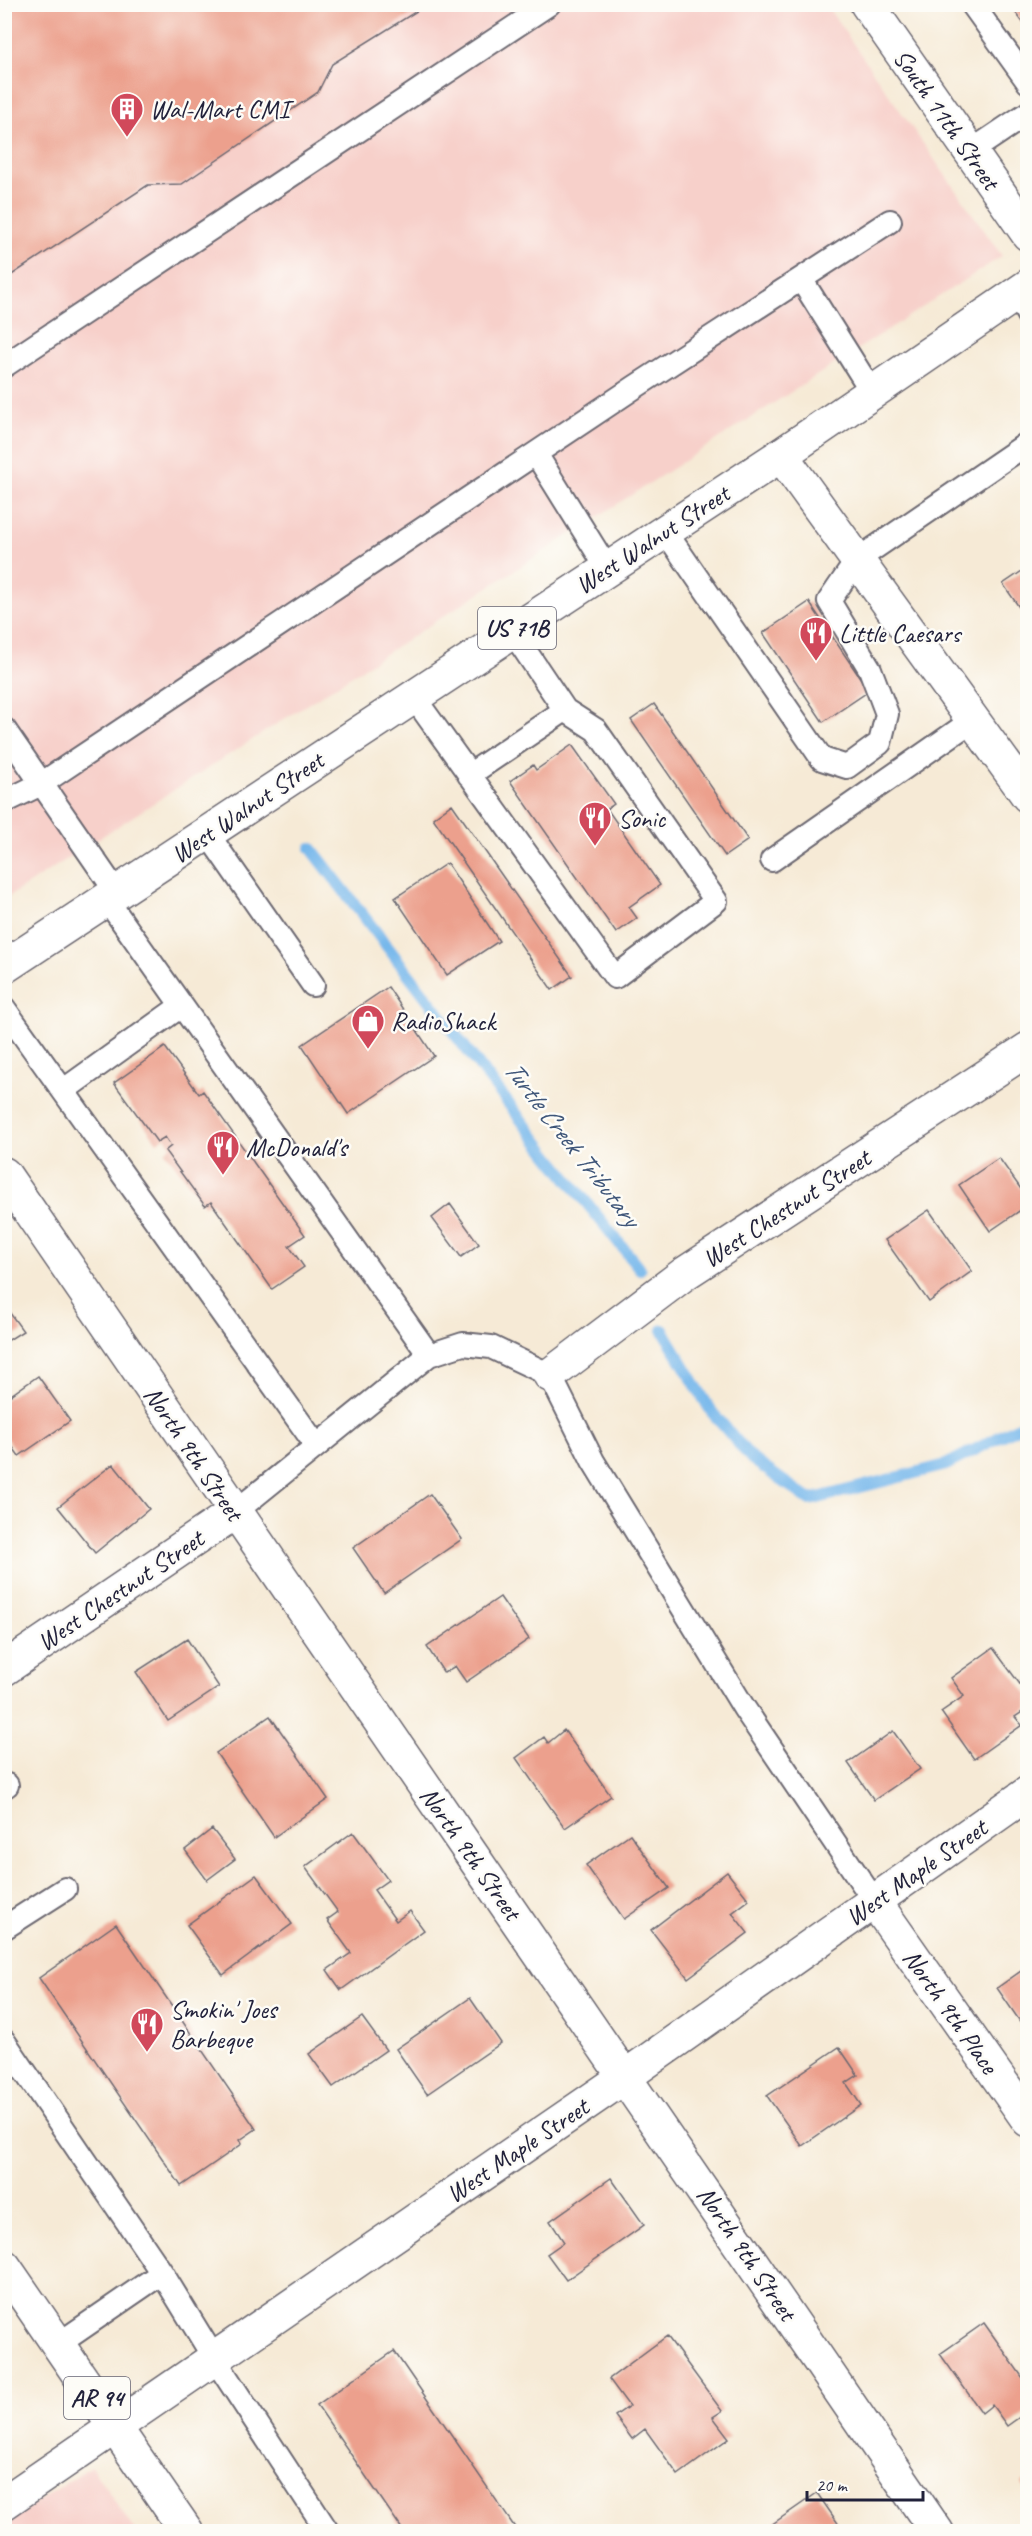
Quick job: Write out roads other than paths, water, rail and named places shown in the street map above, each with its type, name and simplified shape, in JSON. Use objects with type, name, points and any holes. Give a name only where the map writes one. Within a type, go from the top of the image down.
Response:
[{"type":"street","name":"South 11th Street","points":[[867,4],[1028,234]]},
{"type":"street","name":"West Walnut Street","points":[[4,967],[781,455],[872,392],[1024,298]]},
{"type":"street","points":[[781,455],[1028,796]]},
{"type":"street","name":"West Chestnut Street","points":[[550,1376],[684,1274],[1028,1049]]},
{"type":"street","name":"North 9th Street","points":[[4,1174],[626,2076],[937,2532]]},
{"type":"street","name":"West Chestnut Street","points":[[5,1666],[235,1512]]},
{"type":"street","name":"West Maple Street","points":[[4,2503],[626,2076],[1028,1793]]},
{"type":"street","name":"North 9th Place","points":[[875,1902],[1028,2120]]},
{"type":"street","name":"AR 94","points":[[4,2266],[60,2343],[188,2532]]},
{"type":"lane","points":[[4,366],[549,4]]},
{"type":"lane","points":[[972,4],[1028,82]]},
{"type":"lane","points":[[970,152],[1028,113]]},
{"type":"lane","points":[[4,802],[41,784],[890,221]]},
{"type":"lane","points":[[801,279],[872,392]]},
{"type":"lane","points":[[665,531],[822,759],[847,766],[880,743],[887,714],[870,669],[829,601],[857,560],[1028,443]]},
{"type":"lane","points":[[536,454],[607,568]]},
{"type":"lane","points":[[413,696],[615,977],[716,901],[596,730],[565,710],[512,631]]},
{"type":"lane","points":[[470,775],[565,710]]},
{"type":"lane","points":[[772,860],[973,720]]},
{"type":"lane","points":[[4,729],[181,1006],[429,1355]]},
{"type":"lane","points":[[207,833],[313,985]]},
{"type":"lane","points":[[63,1090],[181,1006]]},
{"type":"lane","points":[[4,1008],[316,1446]]},
{"type":"lane","points":[[235,1512],[429,1355],[463,1344],[491,1347],[550,1376],[593,1461],[744,1708],[875,1902]]},
{"type":"lane","points":[[4,1928],[65,1889]]},
{"type":"lane","points":[[4,2041],[162,2273],[214,2358],[328,2532]]},
{"type":"lane","points":[[60,2343],[162,2273]]},
{"type":"waterway","name":"Turtle Creek Tributary","points":[[311,848],[549,1156],[640,1269]]},
{"type":"waterway","name":"Turtle Creek Tributary","points":[[663,1330],[711,1411],[752,1459],[810,1500],[946,1465],[1028,1422]]},
{"type":"place","name":"Wal-Mart CMI","points":[[127,138]]},
{"type":"place","name":"Little Caesars","points":[[816,662]]},
{"type":"place","name":"Sonic","points":[[595,847]]},
{"type":"place","name":"RadioShack","points":[[368,1050]]},
{"type":"place","name":"McDonald's","points":[[223,1176]]},
{"type":"place","name":"Smokin' Joes Barbeque","points":[[147,2053]]}]
